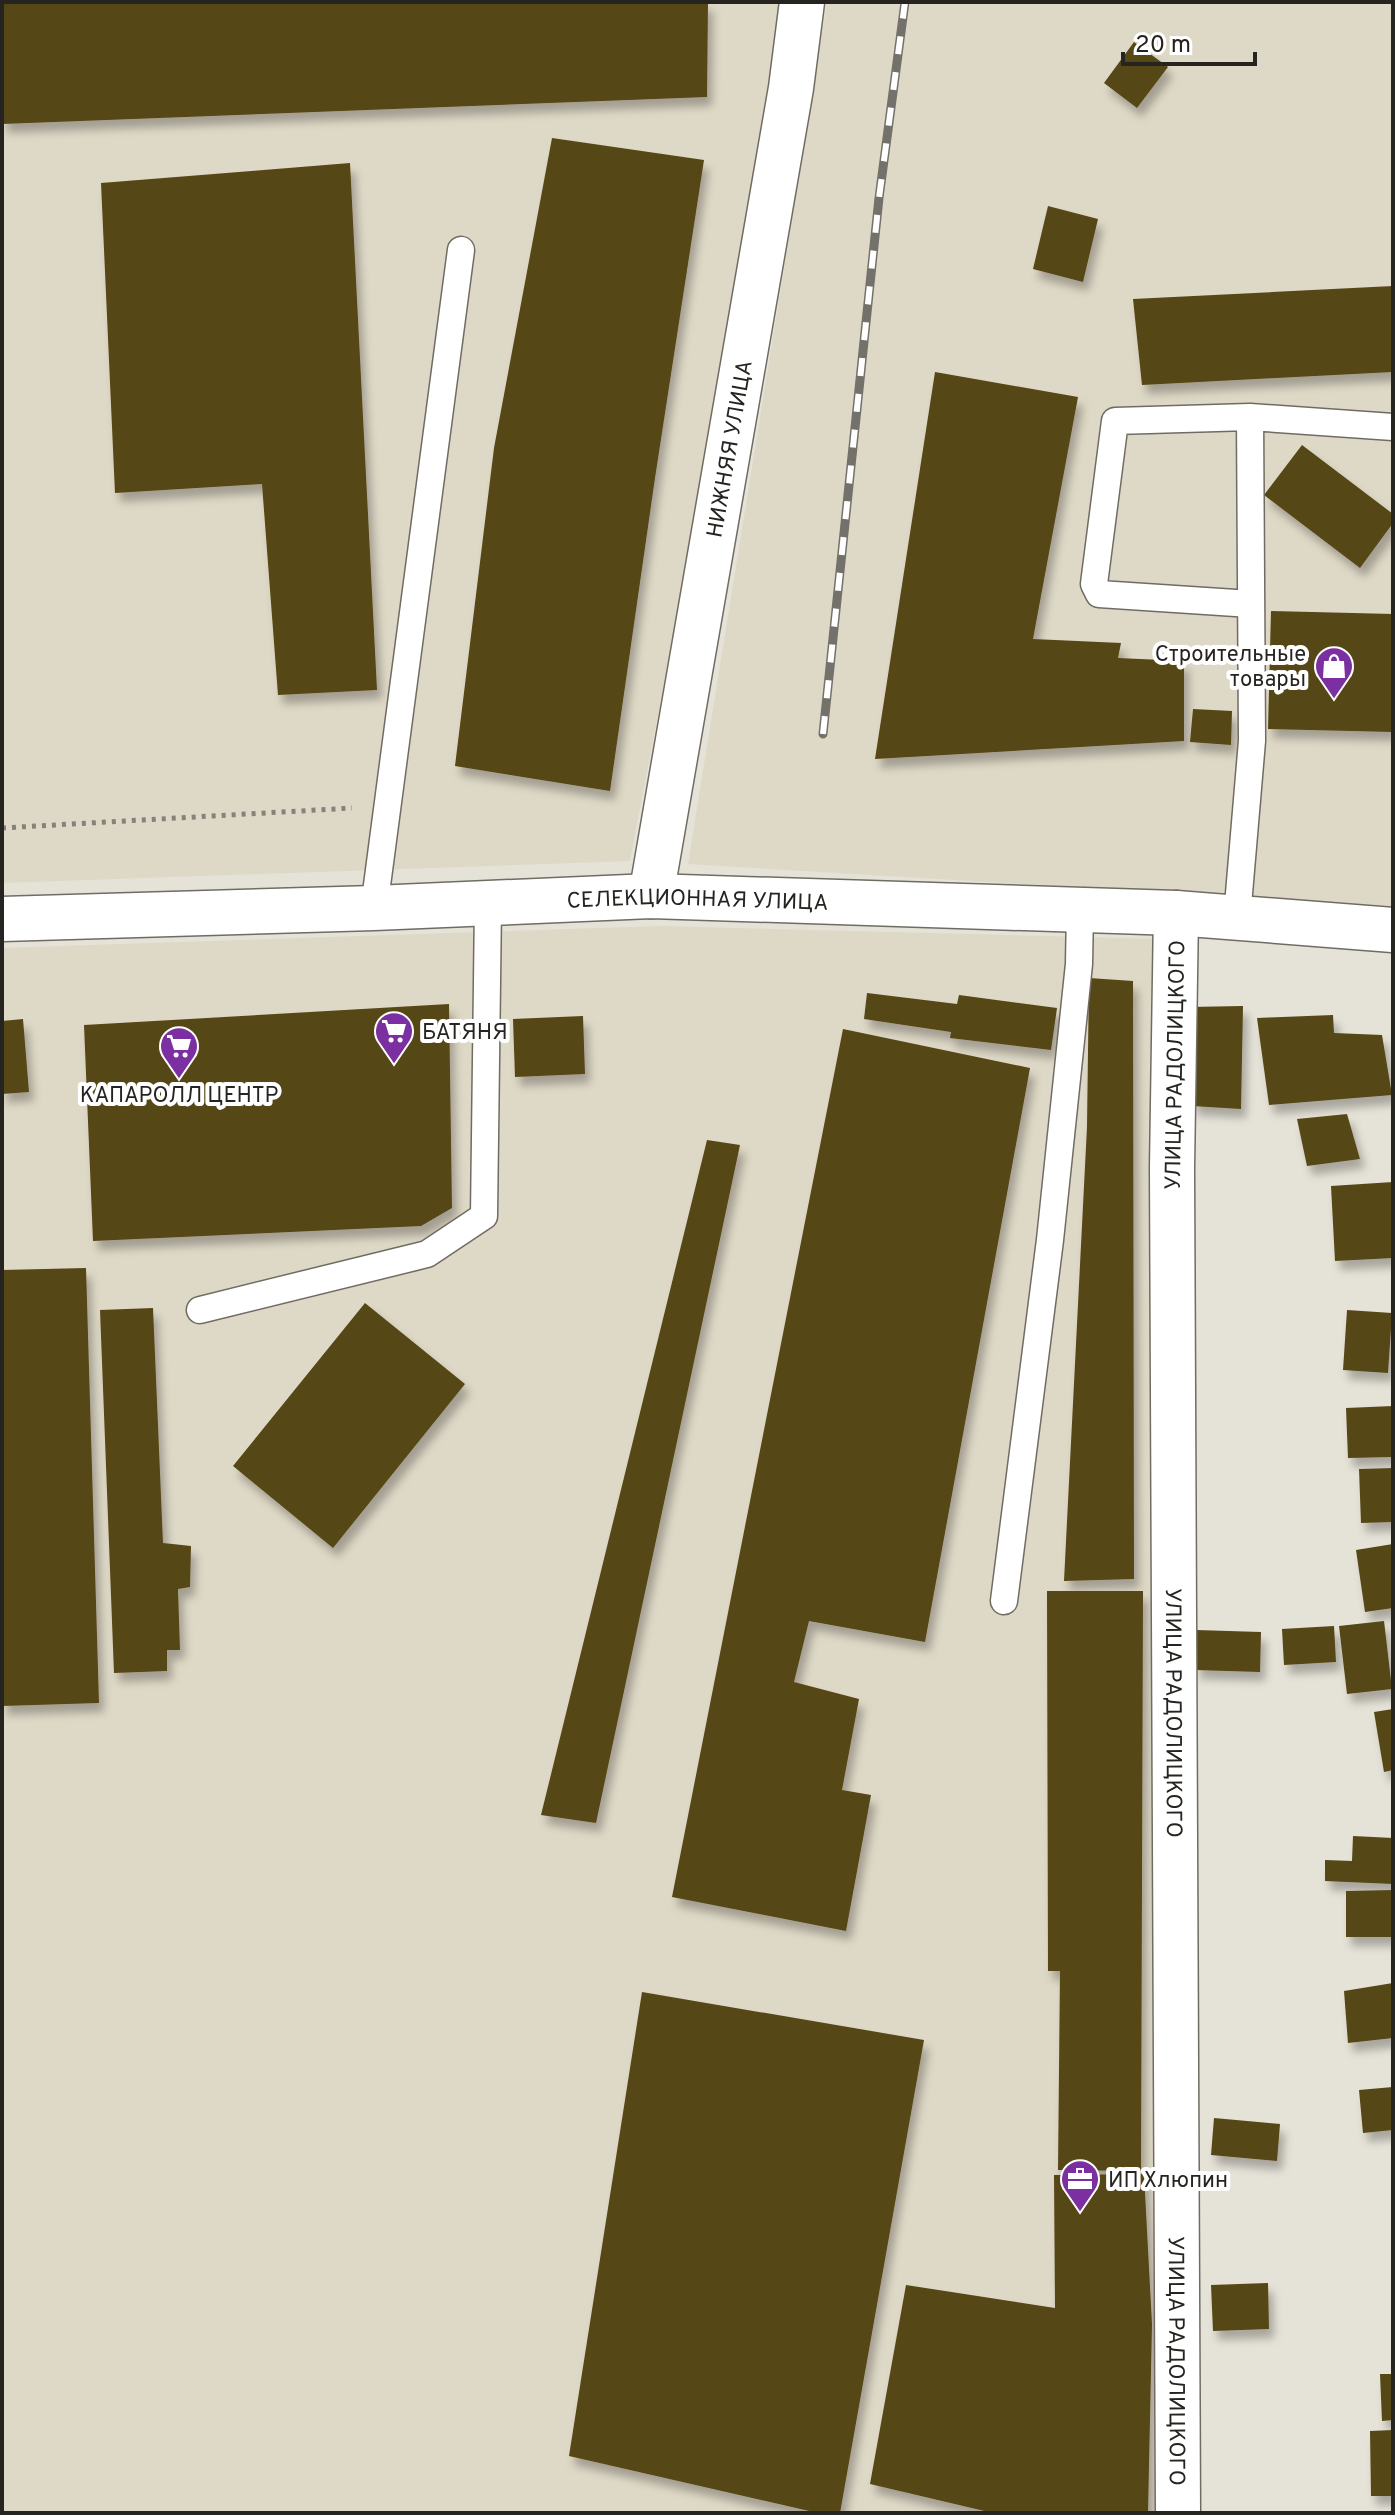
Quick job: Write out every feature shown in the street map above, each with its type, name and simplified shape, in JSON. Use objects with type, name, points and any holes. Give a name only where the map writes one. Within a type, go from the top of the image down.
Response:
[{"type":"street","name":"НИЖНЯЯ УЛИЦА","points":[[651,896],[788,104],[802,2]]},
{"type":"street","name":"СЕЛЕКЦИОННАЯ УЛИЦА","points":[[2,919],[651,896],[1176,913],[1393,930]]},
{"type":"street","name":"УЛИЦА РАДОЛИЦКОГО","points":[[1176,913],[1172,1200],[1178,2513]]},
{"type":"lane","points":[[374,908],[461,250]]},
{"type":"lane","points":[[1251,604],[1099,594],[1094,584],[1115,421],[1250,417],[1393,427]]},
{"type":"lane","points":[[1237,917],[1252,741],[1250,417]]},
{"type":"lane","points":[[200,1310],[427,1254],[484,1216],[488,904]]},
{"type":"lane","points":[[1004,1601],[1050,1240],[1079,964],[1080,909]]},
{"type":"path","points":[[2,828],[387,806]]},
{"type":"shaded area","points":[[2,2],[788,2],[778,85],[630,861],[2,883]]},
{"type":"shaded area","points":[[827,2],[1393,2],[1393,906],[688,864]]},
{"type":"shaded area","points":[[660,926],[1159,939],[1154,2155],[1160,2513],[2,2513],[2,948]]},
{"type":"building","points":[[2,2],[708,2],[707,97],[2,124]]},
{"type":"building","points":[[1134,42],[1168,67],[1137,108],[1104,83]]},
{"type":"building","points":[[552,138],[704,160],[610,791],[455,766],[494,448]]},
{"type":"building","points":[[350,163],[377,690],[278,695],[262,484],[115,493],[101,183]]},
{"type":"building","points":[[1048,206],[1098,219],[1083,282],[1033,269]]},
{"type":"building","points":[[1393,286],[1393,372],[1142,385],[1133,299]]},
{"type":"building","points":[[935,372],[1078,397],[1033,639],[1121,643],[1118,658],[1184,661],[1184,741],[875,759]]},
{"type":"building","points":[[1302,445],[1393,514],[1393,523],[1360,568],[1264,495]]},
{"type":"building","points":[[1271,611],[1393,614],[1393,732],[1268,729]]},
{"type":"building","points":[[1193,709],[1232,711],[1231,745],[1190,742]]},
{"type":"building","points":[[1089,978],[1133,981],[1134,1579],[1064,1581],[1087,1127]]},
{"type":"building","points":[[867,993],[957,1004],[959,995],[1057,1008],[1051,1050],[950,1038],[951,1032],[864,1019]]},
{"type":"building","points":[[449,1004],[452,1208],[421,1226],[93,1241],[84,1025]]},
{"type":"building","points":[[1243,1006],[1241,1109],[1192,1106],[1188,1007]]},
{"type":"building","points":[[1333,1015],[1334,1033],[1382,1035],[1392,1095],[1269,1105],[1257,1018]]},
{"type":"building","points":[[583,1016],[585,1074],[515,1077],[513,1019]]},
{"type":"building","points":[[23,1019],[29,1092],[2,1094],[2,1021]]},
{"type":"building","points":[[843,1029],[1030,1068],[925,1642],[809,1621],[794,1682],[859,1699],[842,1790],[871,1795],[846,1931],[672,1897]]},
{"type":"building","points":[[1347,1114],[1360,1159],[1307,1166],[1297,1119]]},
{"type":"building","points":[[707,1140],[740,1145],[596,1823],[541,1815]]},
{"type":"building","points":[[1393,1182],[1393,1258],[1335,1261],[1331,1186]]},
{"type":"building","points":[[86,1268],[99,1703],[2,1706],[2,1270]]},
{"type":"building","points":[[365,1303],[465,1384],[333,1548],[233,1466]]},
{"type":"building","points":[[153,1308],[163,1543],[191,1546],[190,1587],[178,1589],[180,1650],[167,1650],[167,1671],[114,1673],[100,1310]]},
{"type":"building","points":[[1347,1310],[1392,1313],[1388,1373],[1343,1370]]},
{"type":"building","points":[[1393,1406],[1393,1457],[1348,1458],[1346,1408]]},
{"type":"building","points":[[1393,1468],[1393,1522],[1361,1523],[1359,1469]]},
{"type":"building","points":[[1393,1544],[1393,1608],[1365,1612],[1356,1550]]},
{"type":"building","points":[[1047,1591],[1143,1591],[1141,2171],[1058,2170],[1060,1971],[1048,1971]]},
{"type":"building","points":[[1384,1621],[1392,1689],[1347,1694],[1339,1626]]},
{"type":"building","points":[[1334,1626],[1336,1662],[1284,1665],[1282,1629]]},
{"type":"building","points":[[1196,1630],[1261,1632],[1260,1672],[1195,1670]]},
{"type":"building","points":[[1393,1709],[1393,1770],[1384,1772],[1374,1712]]},
{"type":"building","points":[[1353,1836],[1393,1838],[1393,1884],[1325,1881],[1325,1860],[1352,1861]]},
{"type":"building","points":[[1393,1890],[1393,1937],[1346,1937],[1346,1891]]},
{"type":"building","points":[[1393,1983],[1393,2038],[1348,2043],[1344,1991]]},
{"type":"building","points":[[642,1992],[924,2040],[840,2513],[818,2513],[569,2456]]},
{"type":"building","points":[[1393,2087],[1393,2130],[1363,2133],[1359,2090]]},
{"type":"building","points":[[1214,2118],[1280,2124],[1277,2161],[1211,2155]]},
{"type":"building","points":[[1144,2174],[1152,2324],[1148,2513],[993,2513],[870,2484],[906,2285],[1055,2308],[1054,2175]]},
{"type":"building","points":[[1268,2283],[1269,2329],[1213,2331],[1211,2285]]},
{"type":"building","points":[[1380,2374],[1393,2374],[1393,2420],[1382,2421]]},
{"type":"building","points":[[1393,2430],[1393,2496],[1371,2496],[1370,2431]]},
{"type":"railway","points":[[823,734],[879,198],[905,2]]},
{"type":"place","name":"Строительные товары","points":[[1334,700]]},
{"type":"place","name":"БАТЯНЯ","points":[[394,1065]]},
{"type":"place","name":"КАПАРОЛЛ ЦЕНТР","points":[[179,1080]]},
{"type":"place","name":"ИП Хлюпин","points":[[1080,2213]]}]
